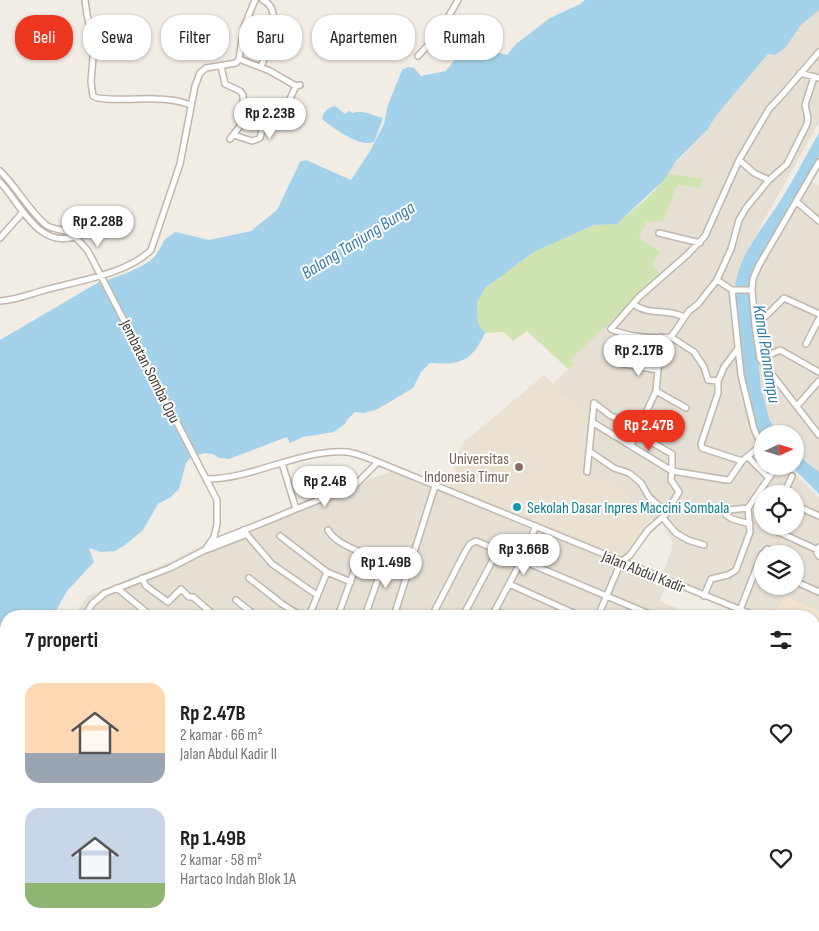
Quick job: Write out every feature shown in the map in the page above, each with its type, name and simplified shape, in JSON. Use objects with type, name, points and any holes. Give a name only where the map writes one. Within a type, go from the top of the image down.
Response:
[{"type":"street","points":[[85,0],[94,45],[91,88],[93,96],[100,100],[173,100],[192,105]]},
{"type":"street","points":[[249,15],[255,0]]},
{"type":"street","points":[[261,67],[269,50],[274,24],[272,10],[269,4],[263,0]]},
{"type":"street","points":[[418,56],[430,43],[434,35],[442,28],[458,0]]},
{"type":"street","points":[[718,381],[708,380],[704,367],[694,352],[671,337],[638,336],[611,329],[648,288],[700,242],[709,229],[739,160],[769,108],[819,52]]},
{"type":"street","points":[[0,301],[12,300],[36,292],[103,278],[140,258],[152,247],[180,164],[195,86],[200,73],[206,68],[234,64],[239,59]]},
{"type":"street","points":[[242,60],[261,67],[298,86],[288,103]]},
{"type":"street","points":[[221,66],[225,84],[240,91],[243,95],[244,117],[241,126],[232,137],[252,140],[260,138],[262,130],[260,127],[244,117]]},
{"type":"street","points":[[671,337],[684,317],[704,297],[716,280],[731,249],[740,220],[751,201],[769,180],[787,164],[805,130],[808,118],[804,105],[816,78],[800,73]]},
{"type":"street","points":[[739,160],[754,173],[769,180]]},
{"type":"street","points":[[819,162],[759,265],[751,290],[760,360],[819,435]]},
{"type":"street","points":[[0,171],[47,226],[66,232],[73,237]]},
{"type":"street","points":[[0,182],[35,226],[46,234],[65,239],[73,237]]},
{"type":"street","points":[[797,202],[819,221]]},
{"type":"street","points":[[0,238],[23,212]]},
{"type":"street","points":[[659,233],[700,242]]},
{"type":"street","name":"Jembatan Somba Opu","points":[[73,237],[88,251],[103,278],[207,479]]},
{"type":"street","points":[[716,280],[733,290],[751,290]]},
{"type":"street","points":[[592,422],[672,471],[729,480],[742,461],[758,447],[760,442],[754,429],[744,386],[738,350],[733,290]]},
{"type":"street","points":[[754,325],[784,298],[819,314]]},
{"type":"street","points":[[633,304],[653,312],[668,312],[684,317]]},
{"type":"street","points":[[806,344],[819,319]]},
{"type":"street","points":[[631,445],[656,391],[661,338]]},
{"type":"street","points":[[738,350],[724,367],[718,381],[718,393],[701,444],[702,448],[742,461]]},
{"type":"street","points":[[760,360],[780,350],[819,372]]},
{"type":"street","points":[[623,364],[658,370]]},
{"type":"street","points":[[797,406],[818,384]]},
{"type":"street","points":[[656,391],[686,408]]},
{"type":"street","points":[[587,472],[594,403],[611,416],[639,427],[653,443],[672,454],[671,480],[679,492],[665,515],[648,530],[630,555],[621,562],[601,610]]},
{"type":"street","points":[[644,417],[663,429],[671,438]]},
{"type":"street","points":[[589,451],[614,468],[629,473],[641,483],[676,533],[688,540],[704,545]]},
{"type":"street","name":"Jalan Abdul Kadir","points":[[207,479],[237,475],[332,452],[348,452],[378,462],[740,610]]},
{"type":"street","points":[[748,457],[768,478]]},
{"type":"street","points":[[89,610],[98,597],[117,588],[188,560],[235,536],[354,486],[378,462]]},
{"type":"street","points":[[282,463],[296,509]]},
{"type":"street","points":[[704,596],[711,578],[728,575],[736,570],[750,532],[748,508],[770,475]]},
{"type":"street","points":[[788,485],[792,476]]},
{"type":"street","points":[[205,550],[211,542],[218,524],[214,493],[207,479]]},
{"type":"street","points":[[396,610],[435,486]]},
{"type":"street","points":[[748,508],[729,510],[726,515],[732,519],[750,524]]},
{"type":"street","points":[[804,509],[819,516]]},
{"type":"street","points":[[496,610],[536,526]]},
{"type":"street","points":[[328,530],[335,538],[361,552],[381,558],[383,561],[367,610]]},
{"type":"street","points":[[245,532],[272,564],[317,595]]},
{"type":"street","points":[[785,535],[819,551]]},
{"type":"street","points":[[211,542],[235,536]]},
{"type":"street","points":[[280,536],[327,572],[351,582]]},
{"type":"street","points":[[435,610],[472,542],[479,542],[640,610]]},
{"type":"street","points":[[466,610],[498,550]]},
{"type":"street","points":[[340,610],[361,552]]},
{"type":"street","points":[[311,610],[327,572]]},
{"type":"street","points":[[740,610],[754,577]]},
{"type":"street","points":[[142,578],[148,587],[168,602],[181,589],[189,597],[193,596],[208,610]]},
{"type":"street","points":[[249,578],[292,610]]},
{"type":"street","points":[[509,584],[561,610]]},
{"type":"street","points":[[804,585],[819,592]]},
{"type":"street","points":[[117,588],[144,610]]},
{"type":"street","points":[[236,600],[248,610]]},
{"type":"shaded area","points":[[819,10],[819,122],[749,247],[740,270],[737,315],[754,426],[754,475],[796,475],[819,498],[819,610],[785,597],[775,610],[751,610],[715,596],[663,572],[673,543],[661,521],[651,519],[630,498],[607,483],[596,481],[582,474],[567,398],[557,392],[553,384],[573,364],[571,359],[653,264],[660,252],[638,238],[646,221],[664,221],[677,185],[700,188],[702,178],[667,174],[707,130],[718,113],[768,54],[784,48],[801,25]]},
{"type":"shaded area","points":[[809,180],[819,186],[819,472],[804,458],[804,425],[773,425],[771,423],[760,386],[750,293],[753,275]]},
{"type":"shaded area","name":"Universitas Indonesia Timur","points":[[544,375],[559,389],[558,392],[589,413],[582,474],[621,490],[651,519],[629,554],[621,561],[448,489],[456,473],[452,462],[464,442]]},
{"type":"shaded area","points":[[395,470],[666,584],[660,601],[680,610],[78,610],[87,596],[168,563],[233,530]]},
{"type":"shaded area","points":[[785,597],[817,610],[775,610]]},
{"type":"green space","points":[[667,174],[702,178],[701,188],[677,185],[664,221],[646,222],[639,238],[660,252],[653,264],[660,275],[571,359],[573,364],[568,369],[527,331],[513,341],[504,332],[485,333],[478,323],[477,303],[485,288],[534,252],[594,225],[617,224],[650,195]]},
{"type":"water","name":"Balang Tanjung Bunga","points":[[585,0],[819,0],[819,10],[801,25],[785,48],[775,55],[768,54],[718,113],[707,130],[677,160],[663,181],[617,224],[594,225],[534,252],[485,288],[477,303],[478,323],[485,333],[470,356],[457,362],[430,363],[421,372],[413,388],[378,409],[364,413],[355,412],[345,424],[334,432],[303,437],[290,443],[287,437],[229,459],[205,453],[191,457],[186,463],[179,489],[171,497],[158,504],[143,530],[115,551],[101,552],[89,548],[94,562],[67,591],[56,610],[0,610],[0,340],[99,282],[145,264],[156,255],[165,240],[176,232],[209,240],[251,231],[277,210],[300,162],[306,160],[351,180],[370,151],[384,124],[388,105],[402,70],[408,67],[414,68],[421,76],[446,71],[455,60],[503,60],[503,54],[507,55],[516,44],[550,18]]},
{"type":"water","points":[[335,106],[345,114],[349,111],[353,113],[360,112],[383,118],[374,142],[368,143],[354,140],[322,119],[326,110]]},
{"type":"water","points":[[819,133],[819,156],[783,220],[757,261],[751,274],[750,287],[735,288],[740,266],[745,255],[783,197]]},
{"type":"water","points":[[735,291],[750,291],[761,387],[772,425],[756,425],[745,382]]},
{"type":"water","points":[[804,460],[819,472],[819,494],[800,475],[804,475]]},
{"type":"place","name":"Universitas Indonesia Timur","points":[[519,467]]},
{"type":"place","name":"Sekolah Dasar Inpres Maccini Sombala","points":[[517,507]]},
{"type":"water label","name":"Kanal Pannampu","points":[[767,354]]}]
